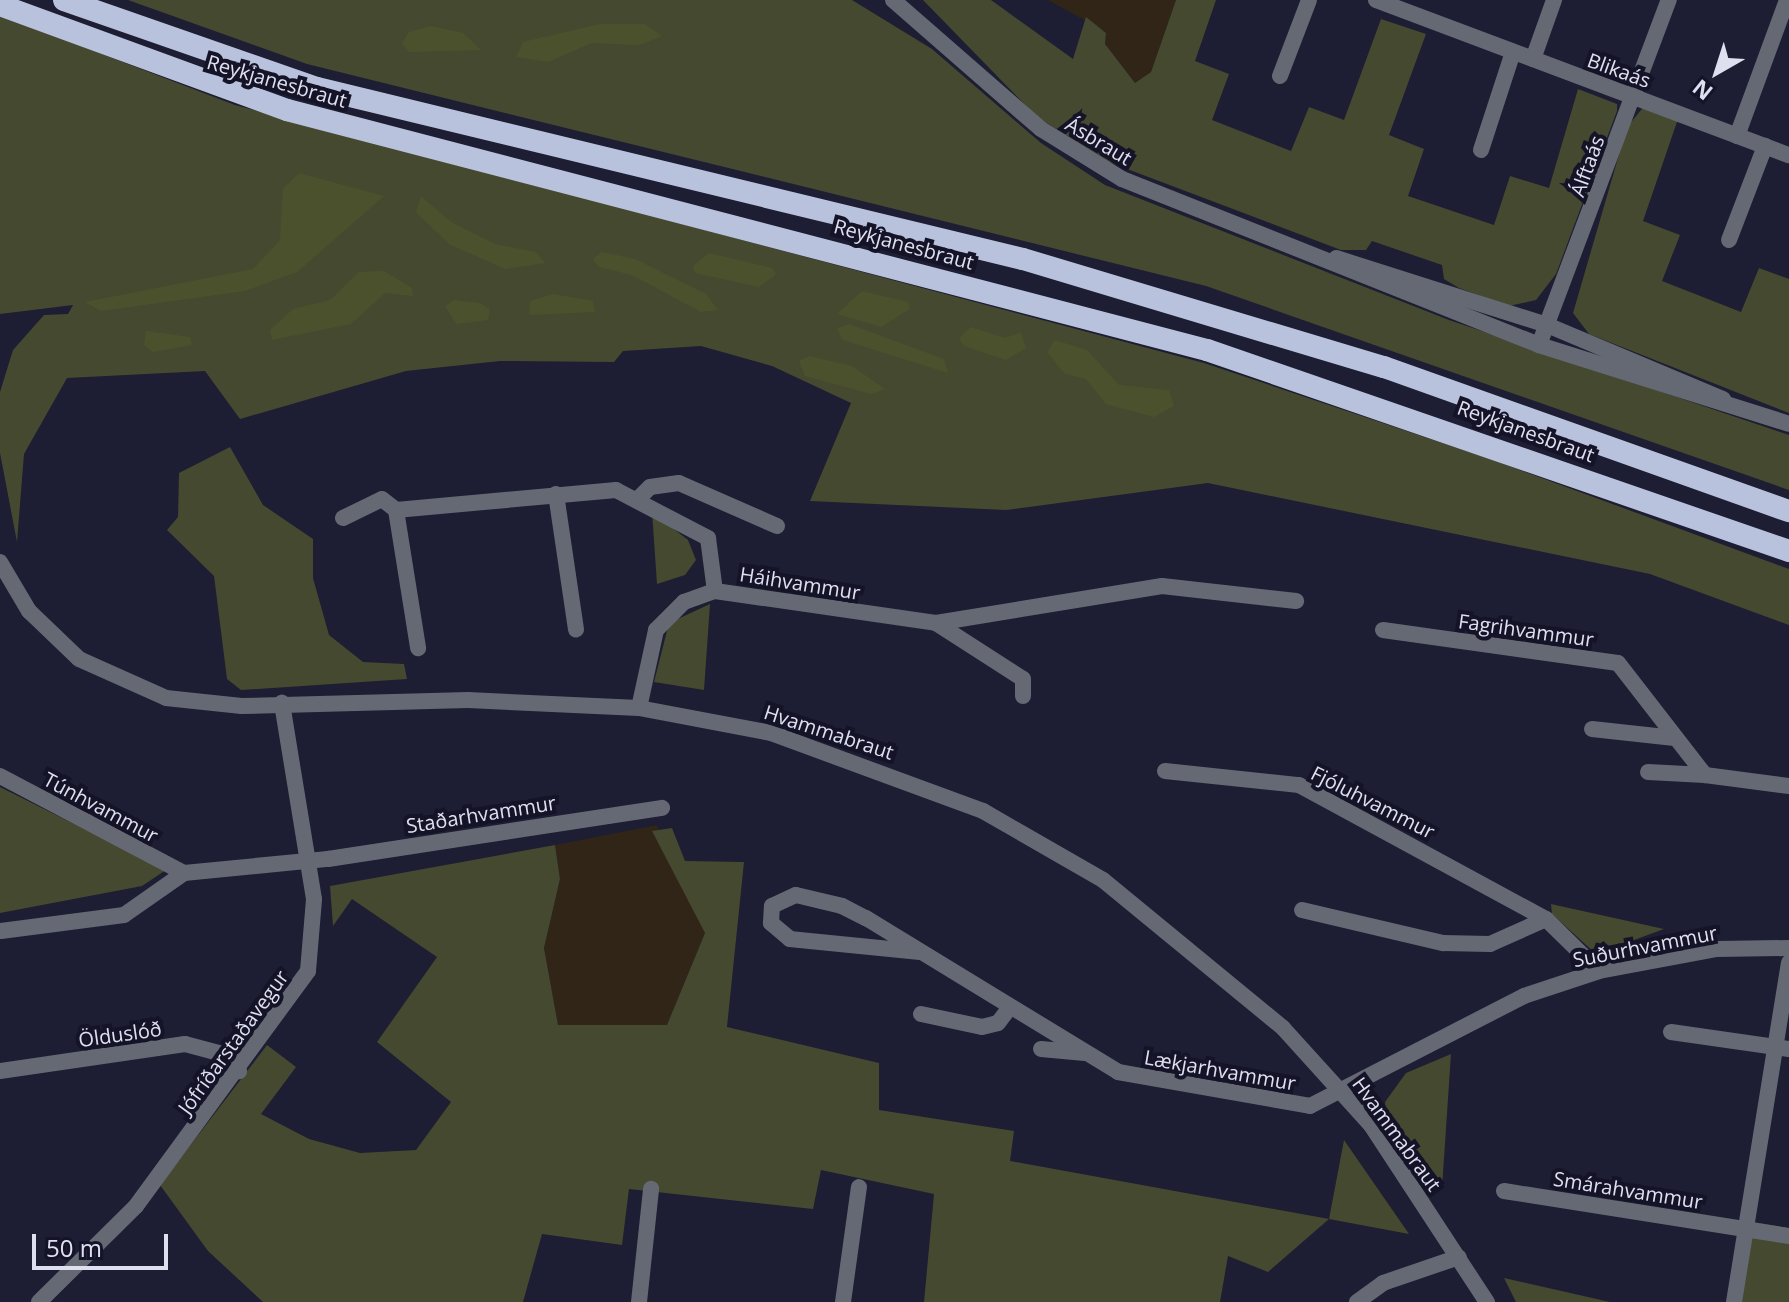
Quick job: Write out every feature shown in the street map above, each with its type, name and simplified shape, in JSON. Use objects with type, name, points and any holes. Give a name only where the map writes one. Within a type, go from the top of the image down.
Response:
[{"type":"highway","name":"Reykjanesbraut","points":[[64,0],[317,88],[1038,263],[1384,367],[1789,511]]},
{"type":"highway","name":"Reykjanesbraut","points":[[0,5],[287,110],[1237,359],[1789,551]]},
{"type":"street","name":"Ásbraut","points":[[894,0],[1077,155],[1539,345],[1728,402],[1789,424]]},
{"type":"street","points":[[1280,76],[1309,0]]},
{"type":"street","name":"Blikaás","points":[[1378,0],[1789,155]]},
{"type":"street","points":[[1533,59],[1554,0]]},
{"type":"street","name":"Álftaás","points":[[1539,345],[1669,0]]},
{"type":"street","points":[[1737,136],[1787,0]]},
{"type":"street","points":[[1481,150],[1513,52]]},
{"type":"street","points":[[1729,240],[1765,146]]},
{"type":"street","name":"Ásbraut","points":[[1319,254],[1547,325],[1728,402]]},
{"type":"street","points":[[637,500],[650,487],[679,483],[777,526]]},
{"type":"street","points":[[396,510],[616,490],[708,538],[715,591]]},
{"type":"street","points":[[556,494],[576,630]]},
{"type":"street","points":[[343,518],[382,499],[396,510],[418,648]]},
{"type":"street","name":"Hvammabraut","points":[[0,562],[6,589],[47,631],[114,678],[195,703],[468,700],[639,708],[771,733],[907,778],[1017,829],[1176,936],[1345,1093],[1487,1302]]},
{"type":"street","name":"Háihvammur","points":[[639,708],[656,630],[684,602],[715,591],[936,623],[1162,586],[1296,601]]},
{"type":"street","name":"Háihvammur","points":[[936,623],[1023,679],[1023,696]]},
{"type":"street","name":"Fagrihvammur","points":[[1383,630],[1618,663],[1705,775]]},
{"type":"street","name":"Jófríðarstaðavegur","points":[[39,1302],[136,1206],[280,1018],[315,952],[307,862],[282,703]]},
{"type":"street","points":[[1592,729],[1675,738]]},
{"type":"street","name":"Fjóluhvammur","points":[[1165,771],[1299,785],[1546,919],[1599,971]]},
{"type":"street","points":[[1648,772],[1705,775],[1789,786]]},
{"type":"street","name":"Túnhvammur","points":[[0,776],[184,873]]},
{"type":"street","name":"Staðarhvammur","points":[[307,862],[662,808]]},
{"type":"street","points":[[1,931],[124,915],[184,873],[307,862]]},
{"type":"street","name":"Lækjarhvammur","points":[[920,952],[790,939],[771,923],[772,906],[785,895],[823,900],[920,952],[1118,1072],[1164,1083],[1310,1106],[1345,1093]]},
{"type":"street","points":[[1302,910],[1443,943],[1490,944],[1546,919]]},
{"type":"street","name":"Suðurhvammur","points":[[1345,1093],[1472,1017],[1599,971],[1717,949],[1789,948]]},
{"type":"street","points":[[1734,1302],[1745,1229],[1781,1047],[1789,962]]},
{"type":"street","points":[[921,1014],[982,1027],[998,1023],[1010,1007]]},
{"type":"street","points":[[1671,1032],[1781,1047]]},
{"type":"street","name":"Ölduslóð","points":[[0,1071],[185,1044],[218,1053],[239,1071]]},
{"type":"street","name":"Lækjarhvammur","points":[[1041,1049],[1090,1054]]},
{"type":"street","points":[[843,1302],[859,1187]]},
{"type":"street","points":[[639,1302],[651,1189]]},
{"type":"street","name":"Smárahvammur","points":[[1504,1191],[1789,1236]]},
{"type":"street","points":[[1357,1302],[1374,1287],[1459,1257]]},
{"type":"shaded area","points":[[1048,0],[1176,0],[1151,72],[1135,83],[1105,44],[1106,32]]},
{"type":"shaded area","points":[[657,825],[705,933],[667,1025],[558,1025],[544,948],[560,879],[555,845]]},
{"type":"green space","points":[[128,0],[852,0],[932,49],[1041,143],[1105,185],[1449,320],[1789,435],[1789,490],[1206,286],[307,64]]},
{"type":"green space","points":[[923,0],[991,0],[1073,59],[1086,17],[1106,33],[1105,44],[1135,83],[1151,72],[1176,0],[1216,0],[1195,61],[1229,74],[1212,120],[1291,151],[1309,107],[1344,120],[1381,19],[1426,34],[1389,135],[1424,149],[1408,196],[1494,225],[1510,176],[1549,188],[1578,89],[1617,104],[1617,111],[1556,274],[1536,300],[1509,306],[1459,288],[1444,279],[1442,265],[1372,241],[1366,250],[1341,250],[1106,161],[1036,116]]},
{"type":"green space","points":[[0,15],[235,105],[1204,363],[1493,460],[1789,569],[1789,625],[1650,574],[1208,483],[1006,510],[810,501],[851,403],[772,366],[701,346],[623,351],[614,362],[500,361],[406,371],[240,419],[205,371],[67,378],[24,454],[17,542],[0,453],[0,392],[13,350],[44,315],[68,314],[73,305],[0,314]]},
{"type":"green space","points":[[600,24],[645,24],[662,36],[640,45],[592,43],[548,62],[516,57],[523,42]]},
{"type":"green space","points":[[431,26],[463,33],[481,50],[409,52],[402,43],[409,32]]},
{"type":"green space","points":[[1646,104],[1679,116],[1643,221],[1680,235],[1662,281],[1741,312],[1759,268],[1789,279],[1789,413],[1589,334],[1573,313],[1627,127]]},
{"type":"green space","points":[[299,173],[384,196],[297,272],[245,291],[101,311],[85,302],[253,269],[280,240],[283,189]]},
{"type":"green space","points":[[421,196],[451,222],[495,244],[536,252],[545,263],[505,269],[449,244],[416,212]]},
{"type":"green space","points":[[601,252],[635,259],[706,294],[718,310],[701,312],[632,275],[599,267],[593,259]]},
{"type":"green space","points":[[709,253],[772,268],[776,274],[759,287],[695,273],[693,266]]},
{"type":"green space","points":[[384,271],[412,288],[413,296],[385,293],[351,324],[272,340],[270,330],[293,309],[330,300],[359,272]]},
{"type":"green space","points":[[862,291],[908,302],[910,309],[881,327],[837,314]]},
{"type":"green space","points":[[553,294],[593,301],[595,312],[529,315],[530,301]]},
{"type":"green space","points":[[454,300],[480,303],[490,309],[488,320],[456,324],[445,306]]},
{"type":"green space","points":[[849,324],[944,359],[948,373],[843,340],[837,328]]},
{"type":"green space","points":[[971,327],[1005,338],[1021,332],[1026,348],[1006,360],[964,346],[959,338]]},
{"type":"green space","points":[[146,331],[190,337],[192,345],[153,352],[144,345]]},
{"type":"green space","points":[[1055,340],[1087,350],[1119,385],[1169,390],[1174,406],[1154,417],[1106,404],[1086,379],[1065,374],[1047,352]]},
{"type":"green space","points":[[809,356],[852,366],[885,389],[871,394],[805,376],[799,361]]},
{"type":"green space","points":[[230,447],[263,505],[313,539],[313,578],[329,635],[363,662],[404,664],[407,679],[241,690],[227,679],[214,576],[167,530],[178,517],[179,473]]},
{"type":"green space","points":[[652,512],[688,540],[696,560],[685,575],[657,584]]},
{"type":"green space","points":[[710,604],[704,690],[654,682],[669,623]]},
{"type":"green space","points":[[0,787],[166,870],[142,886],[0,913]]},
{"type":"green space","points":[[672,828],[685,861],[744,862],[727,1027],[879,1063],[879,1110],[1014,1131],[1010,1161],[1329,1219],[1268,1272],[1228,1256],[1220,1302],[924,1302],[934,1194],[821,1170],[813,1209],[629,1189],[622,1245],[542,1234],[523,1302],[263,1302],[208,1251],[160,1185],[267,1045],[296,1067],[261,1114],[309,1139],[360,1153],[416,1150],[451,1102],[377,1042],[437,957],[352,899],[333,926],[330,886],[555,845],[560,879],[544,948],[558,1025],[667,1025],[705,933],[652,831]]},
{"type":"green space","points":[[1551,904],[1664,929],[1596,954],[1552,914]]},
{"type":"green space","points":[[1451,1054],[1442,1188],[1386,1116],[1385,1102],[1406,1073]]},
{"type":"green space","points":[[1344,1140],[1409,1234],[1329,1219]]},
{"type":"green space","points":[[1753,1222],[1789,1228],[1789,1302],[1737,1302]]},
{"type":"green space","points":[[1504,1278],[1610,1302],[1516,1302]]}]
